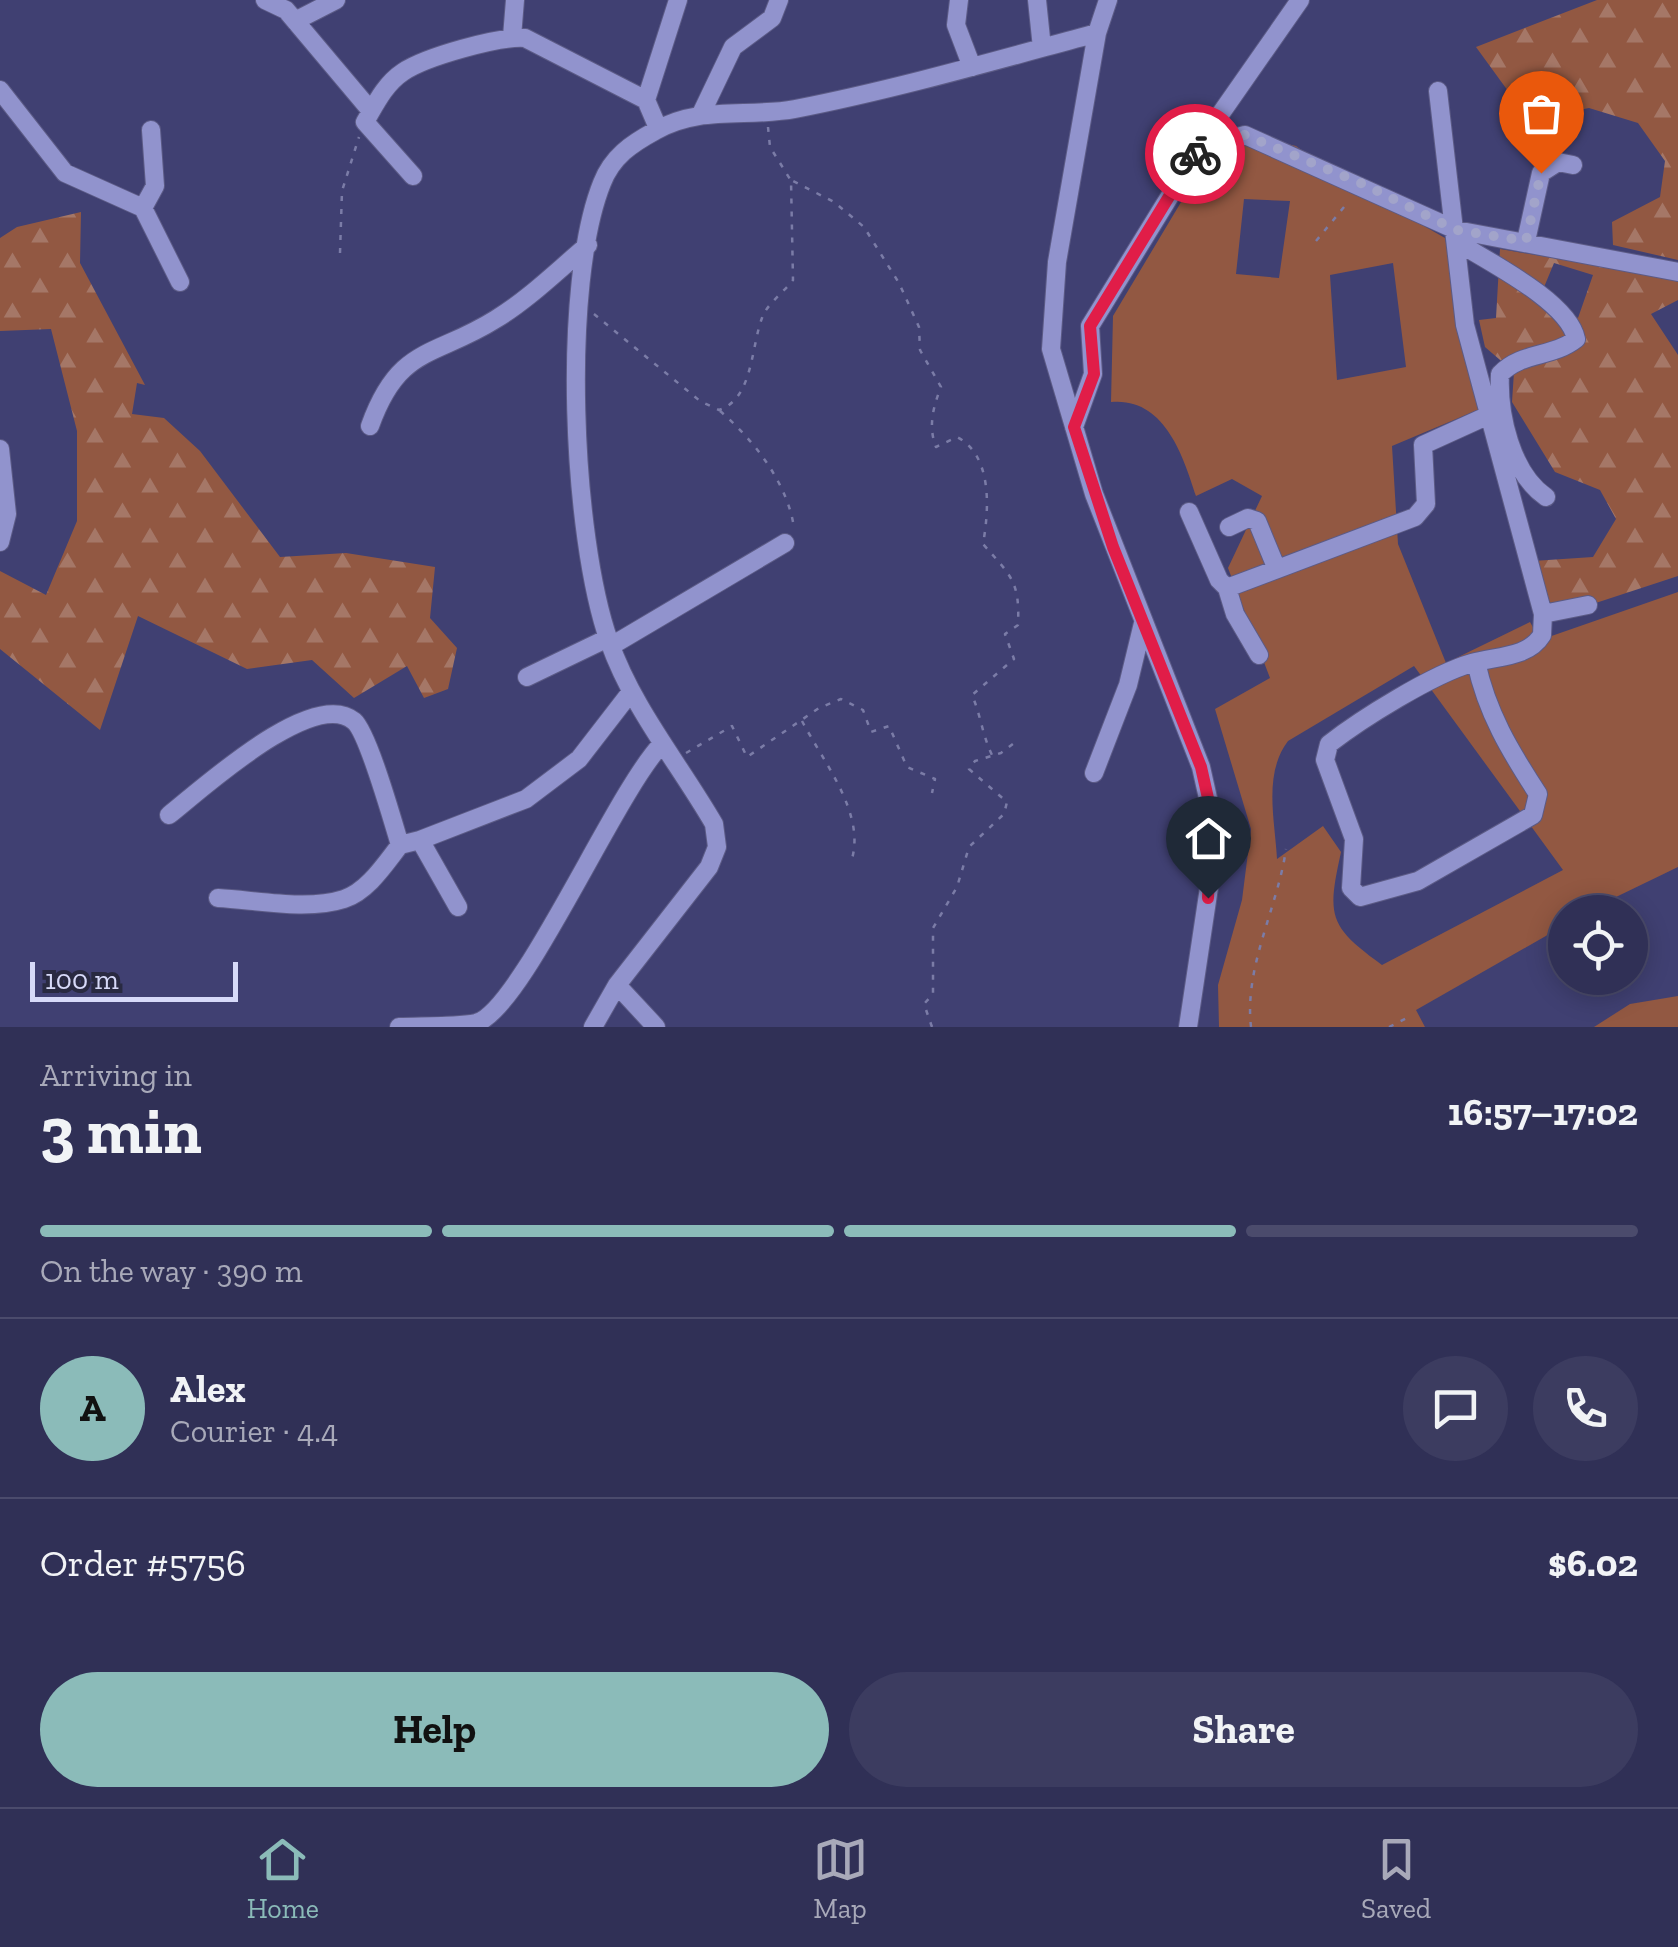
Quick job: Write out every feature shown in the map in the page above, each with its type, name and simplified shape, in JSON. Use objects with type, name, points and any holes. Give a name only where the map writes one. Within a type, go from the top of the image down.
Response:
[{"type":"street","points":[[265,0],[278,4],[295,21],[413,176]]},
{"type":"street","points":[[295,21],[336,0]]},
{"type":"street","points":[[512,37],[514,0]]},
{"type":"street","points":[[646,100],[678,0]]},
{"type":"street","points":[[700,114],[733,47],[772,18],[779,0]]},
{"type":"street","points":[[960,0],[956,25],[972,66]]},
{"type":"street","points":[[1037,0],[1042,48]]},
{"type":"street","points":[[1108,0],[1098,33],[1051,306],[1051,349],[1074,427],[1143,623],[1201,767],[1212,816],[1212,861],[1188,1027]]},
{"type":"street","points":[[1074,427],[1094,374],[1090,326],[1198,148],[1300,0]]},
{"type":"street","points":[[593,1027],[617,985],[709,867],[717,848],[714,824],[630,693],[609,642],[582,523],[576,341],[588,245],[602,183],[619,153],[658,128],[700,114],[790,110],[1098,33]]},
{"type":"street","points":[[368,116],[384,90],[406,70],[512,37],[525,38],[646,100],[658,128]]},
{"type":"street","points":[[0,90],[65,172],[143,208],[180,282]]},
{"type":"street","points":[[1438,91],[1465,325],[1542,614],[1542,635],[1536,645],[1476,662],[1354,724],[1329,744],[1325,760],[1354,839],[1351,888],[1360,897],[1418,881],[1533,815],[1538,794],[1498,732],[1483,696],[1476,662]]},
{"type":"street","points":[[143,208],[155,186],[152,130]]},
{"type":"street","points":[[1198,148],[1245,135],[1363,184],[1456,236],[1573,326],[1576,340],[1564,349],[1514,360],[1500,374],[1498,404],[1518,462],[1531,487],[1546,497]]},
{"type":"street","points":[[1526,241],[1541,173],[1558,162],[1573,164]]},
{"type":"street","points":[[1456,236],[1526,241],[1678,272]]},
{"type":"street","points":[[370,426],[381,396],[414,357],[496,320],[588,245]]},
{"type":"street","points":[[1227,588],[1415,516],[1426,504],[1423,446],[1489,415]]},
{"type":"street","points":[[0,450],[7,514],[0,542]]},
{"type":"street","points":[[1189,512],[1219,580],[1227,588],[1235,614],[1259,654]]},
{"type":"street","points":[[1229,526],[1248,518],[1257,520],[1276,567]]},
{"type":"street","points":[[526,677],[609,642],[785,542]]},
{"type":"street","points":[[1542,614],[1588,605]]},
{"type":"street","points":[[1094,773],[1128,685],[1143,623]]},
{"type":"street","points":[[218,898],[319,902],[346,899],[369,883],[400,845],[526,799],[580,760],[630,693]]},
{"type":"street","points":[[169,815],[281,731],[327,713],[341,714],[361,730],[400,845]]},
{"type":"street","points":[[399,1027],[478,1024],[508,998],[607,824],[667,753]]},
{"type":"street","points":[[420,840],[458,907]]},
{"type":"street","points":[[617,985],[656,1027]]},
{"type":"path","points":[[765,111],[770,147],[791,180],[834,202],[864,227],[900,282],[919,327],[920,350],[942,388],[934,405],[931,435],[936,447],[957,437],[970,444],[981,466],[988,501],[984,544],[1014,578],[1020,597],[1018,625],[1005,634],[1014,659],[972,695],[981,715],[979,728],[992,755]]},
{"type":"path","points":[[340,253],[342,191],[368,116]]},
{"type":"path","points":[[719,410],[731,406],[742,392],[763,312],[793,280],[791,180]]},
{"type":"path","points":[[1316,241],[1363,184]]},
{"type":"path","points":[[580,303],[700,401],[719,410],[758,450],[790,502],[794,528],[785,542]]},
{"type":"path","points":[[667,753],[732,726],[748,758],[802,720],[841,699],[863,710],[872,732],[889,726],[907,768],[935,779],[932,793]]},
{"type":"path","points":[[802,720],[845,800],[858,840],[851,862]]},
{"type":"path","points":[[932,1027],[924,1004],[933,994],[933,928],[956,887],[969,847],[1004,814],[1008,802],[969,770],[974,761],[1018,740]]},
{"type":"path","points":[[1251,1027],[1267,911],[1282,879],[1286,849]]},
{"type":"path","points":[[1389,1027],[1407,1018]]},
{"type":"green space","points":[[1597,0],[1678,0],[1678,260],[1613,245],[1612,222],[1660,197],[1665,161],[1638,123],[1589,108],[1529,120],[1476,47]]},
{"type":"green space","points":[[1250,135],[1296,146],[1340,178],[1445,238],[1480,409],[1392,446],[1398,544],[1446,663],[1530,622],[1540,640],[1678,592],[1678,867],[1620,895],[1548,895],[1548,935],[1416,1010],[1425,1027],[1219,1027],[1218,985],[1242,900],[1251,829],[1215,709],[1270,678],[1228,568],[1262,496],[1232,479],[1196,496],[1185,463],[1158,419],[1129,403],[1111,402],[1113,316],[1214,147]],"holes":[[[1244,199],[1290,201],[1279,278],[1236,274]],[[1393,263],[1406,367],[1337,380],[1330,275]],[[1414,666],[1563,870],[1382,965],[1351,940],[1336,918],[1334,891],[1341,852],[1323,826],[1277,859],[1273,783],[1275,768],[1288,741]]]},
{"type":"green space","points":[[81,212],[80,263],[145,385],[137,383],[132,414],[164,418],[200,451],[280,557],[346,553],[435,567],[430,618],[457,648],[448,689],[424,698],[407,666],[354,698],[312,660],[247,669],[138,616],[100,730],[0,649],[0,571],[46,595],[77,521],[77,431],[51,329],[0,331],[0,238],[17,227]]},
{"type":"green space","points":[[1500,249],[1678,279],[1678,300],[1651,314],[1678,355],[1678,576],[1550,618],[1533,561],[1593,557],[1616,519],[1600,490],[1555,472],[1512,402],[1514,372],[1485,347],[1479,320],[1496,318]],"holes":[[[1554,263],[1593,275],[1578,318],[1542,292]]]},
{"type":"green space","points":[[1678,996],[1678,1027],[1594,1027],[1630,1004]]},
{"type":"way so far","points":[[1195,154],[1198,148],[1221,139],[1245,135],[1363,184],[1456,230],[1526,241],[1531,204],[1541,173]]},
{"type":"route","points":[[1195,154],[1090,326],[1094,374],[1074,427],[1113,547],[1201,767],[1212,816],[1208,898]]}]
